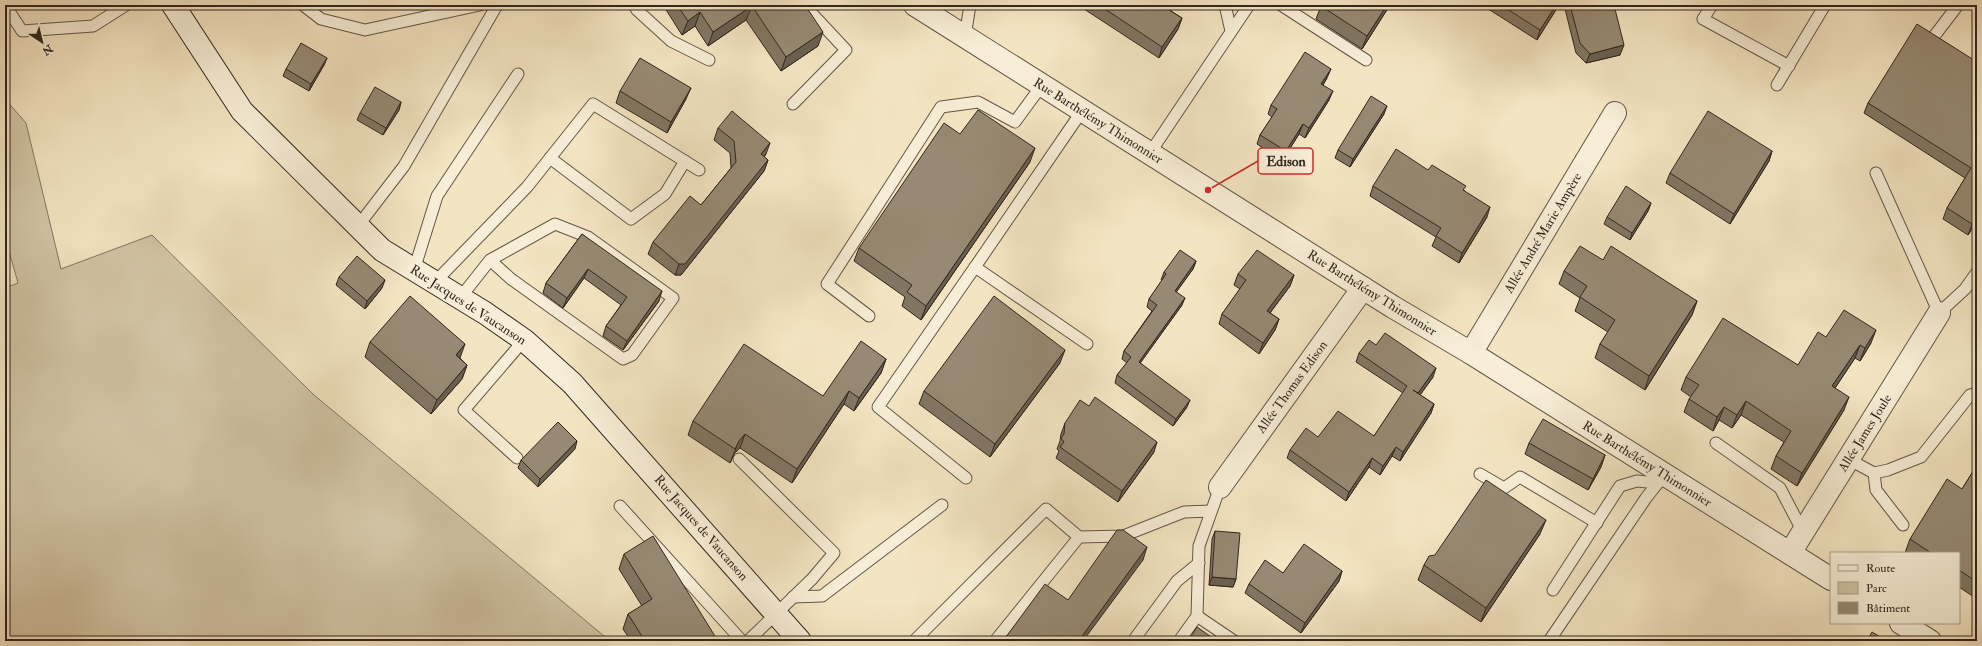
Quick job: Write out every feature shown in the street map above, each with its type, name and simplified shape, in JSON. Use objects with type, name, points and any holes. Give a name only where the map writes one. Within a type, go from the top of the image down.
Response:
[{"type":"street","name":"Rue Jacques de Vaucanson","points":[[173,5],[242,111],[382,250],[435,282],[524,340],[572,383],[800,641]]},
{"type":"street","name":"Rue Barthélémy Thimonnier","points":[[915,5],[1363,288],[1471,353],[1661,479],[1790,553],[1830,578]]},
{"type":"street","name":"Allée André Marie Ampère","points":[[1471,353],[1615,113]]},
{"type":"street","name":"Allée Thomas Edison","points":[[1220,487],[1363,288]]},
{"type":"street","name":"Allée James Joule","points":[[1790,553],[1939,313]]},
{"type":"street","points":[[1903,624],[1930,641]]},
{"type":"lane","points":[[5,5],[22,32],[93,26],[126,5]]},
{"type":"lane","points":[[303,5],[321,19],[364,30],[480,5]]},
{"type":"lane","points":[[358,226],[404,166],[497,5]]},
{"type":"lane","points":[[634,5],[637,10],[671,41],[709,60]]},
{"type":"lane","points":[[793,104],[846,50],[804,5]]},
{"type":"lane","points":[[965,37],[970,5]]},
{"type":"lane","points":[[1225,5],[1231,31]]},
{"type":"lane","points":[[1150,153],[1249,5]]},
{"type":"lane","points":[[1281,5],[1366,60]]},
{"type":"lane","points":[[1712,5],[1703,19],[1789,66]]},
{"type":"lane","points":[[1778,85],[1825,5]]},
{"type":"lane","points":[[1932,39],[1958,5]]},
{"type":"lane","points":[[414,270],[438,196],[518,74]]},
{"type":"lane","points":[[869,316],[828,284],[941,107],[978,102],[1015,122],[1042,86]]},
{"type":"lane","points":[[435,282],[527,187],[593,104],[699,170]]},
{"type":"lane","points":[[966,478],[878,407],[1082,110]]},
{"type":"lane","points":[[550,158],[632,219],[665,194],[685,161]]},
{"type":"lane","points":[[1876,173],[1939,313],[1965,289],[1977,272]]},
{"type":"lane","points":[[460,298],[490,260],[556,224],[588,238],[673,298],[632,355],[623,360],[511,279],[490,260]]},
{"type":"lane","points":[[975,267],[1087,344]]},
{"type":"lane","points":[[517,458],[464,410],[524,340]]},
{"type":"lane","points":[[1848,459],[1874,473],[1888,470],[1921,457],[1970,395],[1977,393]]},
{"type":"lane","points":[[1716,443],[1780,488],[1803,532]]},
{"type":"lane","points":[[739,459],[834,553],[812,579],[748,641]]},
{"type":"lane","points":[[1874,473],[1876,490],[1903,525]]},
{"type":"lane","points":[[1480,474],[1504,488],[1520,477],[1596,523]]},
{"type":"lane","points":[[1553,590],[1620,486],[1637,481],[1661,479]]},
{"type":"lane","points":[[1549,641],[1661,479]]},
{"type":"lane","points":[[1179,641],[1197,616],[1199,546],[1220,487]]},
{"type":"lane","points":[[793,597],[822,596],[942,505]]},
{"type":"lane","points":[[620,506],[742,641]]},
{"type":"lane","points":[[914,641],[1046,509],[1078,537],[1123,536],[1184,512],[1211,511]]},
{"type":"lane","points":[[995,641],[1078,537]]},
{"type":"lane","points":[[1133,641],[1177,581],[1199,563]]},
{"type":"lane","points":[[1197,616],[1234,641]]},
{"type":"green space","points":[[5,99],[26,123],[61,269],[152,235],[314,395],[610,641],[5,641],[5,288],[18,283],[5,237]]},
{"type":"building","points":[[677,5],[805,5],[823,32],[786,57],[752,6],[713,32],[700,12],[688,21]]},
{"type":"building","points":[[1099,5],[1172,5],[1169,10],[1182,18],[1162,47]]},
{"type":"building","points":[[1321,5],[1387,5],[1367,36]]},
{"type":"building","points":[[1501,5],[1556,5],[1540,30]]},
{"type":"building","points":[[1570,5],[1614,5],[1624,45],[1590,54],[1580,43]]},
{"type":"building","points":[[1917,24],[1977,62],[1977,217],[1972,224],[1947,208],[1971,168],[1868,103]]},
{"type":"building","points":[[301,43],[327,58],[311,84],[286,69]]},
{"type":"building","points":[[1305,52],[1331,69],[1321,84],[1333,91],[1309,128],[1303,124],[1286,151],[1260,135],[1277,109],[1271,105]]},
{"type":"building","points":[[640,58],[691,88],[671,122],[620,91]]},
{"type":"building","points":[[375,87],[401,102],[386,128],[360,113]]},
{"type":"building","points":[[1371,96],[1387,106],[1353,159],[1338,150]]},
{"type":"building","points":[[978,110],[1035,148],[926,306],[907,292],[912,285],[859,248],[944,123],[960,134]]},
{"type":"building","points":[[732,111],[770,143],[761,154],[768,160],[685,264],[679,264],[653,242],[690,196],[701,205],[736,162],[734,141],[718,128]]},
{"type":"building","points":[[1708,111],[1772,151],[1734,214],[1670,173]]},
{"type":"building","points":[[1396,149],[1428,170],[1432,165],[1466,186],[1463,190],[1490,207],[1462,253],[1436,236],[1441,228],[1373,186]]},
{"type":"building","points":[[1626,186],[1651,203],[1632,233],[1607,217]]},
{"type":"building","points":[[582,234],[662,291],[627,341],[606,326],[627,297],[588,269],[567,298],[546,283]]},
{"type":"building","points":[[1580,246],[1603,260],[1611,246],[1697,301],[1649,376],[1600,344],[1615,320],[1580,297],[1587,286],[1564,271]]},
{"type":"building","points":[[1180,250],[1196,261],[1175,291],[1185,298],[1139,362],[1190,400],[1176,419],[1117,375],[1131,357],[1124,351],[1157,305],[1149,299],[1166,274],[1164,272]]},
{"type":"building","points":[[1257,250],[1294,275],[1267,311],[1279,319],[1263,343],[1222,314],[1246,280],[1238,274]]},
{"type":"building","points":[[357,256],[385,280],[367,301],[339,277]]},
{"type":"building","points":[[410,296],[465,344],[456,355],[467,365],[437,400],[370,342]]},
{"type":"building","points":[[994,296],[1065,350],[995,444],[924,391]]},
{"type":"building","points":[[1844,310],[1876,330],[1865,348],[1860,345],[1832,386],[1849,397],[1802,473],[1776,456],[1791,431],[1746,401],[1737,415],[1724,407],[1717,417],[1689,399],[1699,385],[1686,377],[1723,318],[1798,365],[1818,332],[1826,337]]},
{"type":"building","points":[[1385,333],[1436,368],[1418,393],[1413,390],[1434,404],[1403,452],[1396,447],[1383,466],[1372,458],[1349,492],[1290,450],[1306,428],[1318,437],[1338,411],[1374,436],[1407,386],[1359,353],[1369,340],[1376,345]]},
{"type":"building","points":[[861,341],[886,359],[859,398],[849,391],[797,469],[745,434],[735,449],[693,421],[744,344],[823,396]]},
{"type":"building","points":[[1095,397],[1157,442],[1122,491],[1060,447],[1064,442],[1061,438],[1064,434],[1065,423],[1080,400],[1089,406]]},
{"type":"building","points":[[1543,419],[1605,455],[1593,479],[1529,443]]},
{"type":"building","points":[[558,422],[577,441],[540,479],[521,460]]},
{"type":"building","points":[[1977,465],[1977,582],[1960,571],[1960,552],[1930,552],[1910,539],[1947,479],[1962,489]]},
{"type":"building","points":[[1486,480],[1546,520],[1486,608],[1424,565],[1429,556],[1435,555]]},
{"type":"building","points":[[1117,530],[1123,530],[1147,547],[1080,639],[1083,641],[1003,641],[1045,584],[1068,600]]},
{"type":"building","points":[[1215,531],[1240,533],[1236,579],[1212,577]]},
{"type":"building","points":[[653,536],[718,641],[645,641],[628,614],[652,599],[624,554]]},
{"type":"building","points":[[1304,544],[1342,571],[1305,623],[1249,584],[1265,560],[1283,573]]},
{"type":"building","points":[[1197,627],[1217,641],[1188,641]]},
{"type":"building","points":[[1872,632],[1887,641],[1867,641]]},
{"type":"place","name":"Edison","points":[[1208,190]]}]
